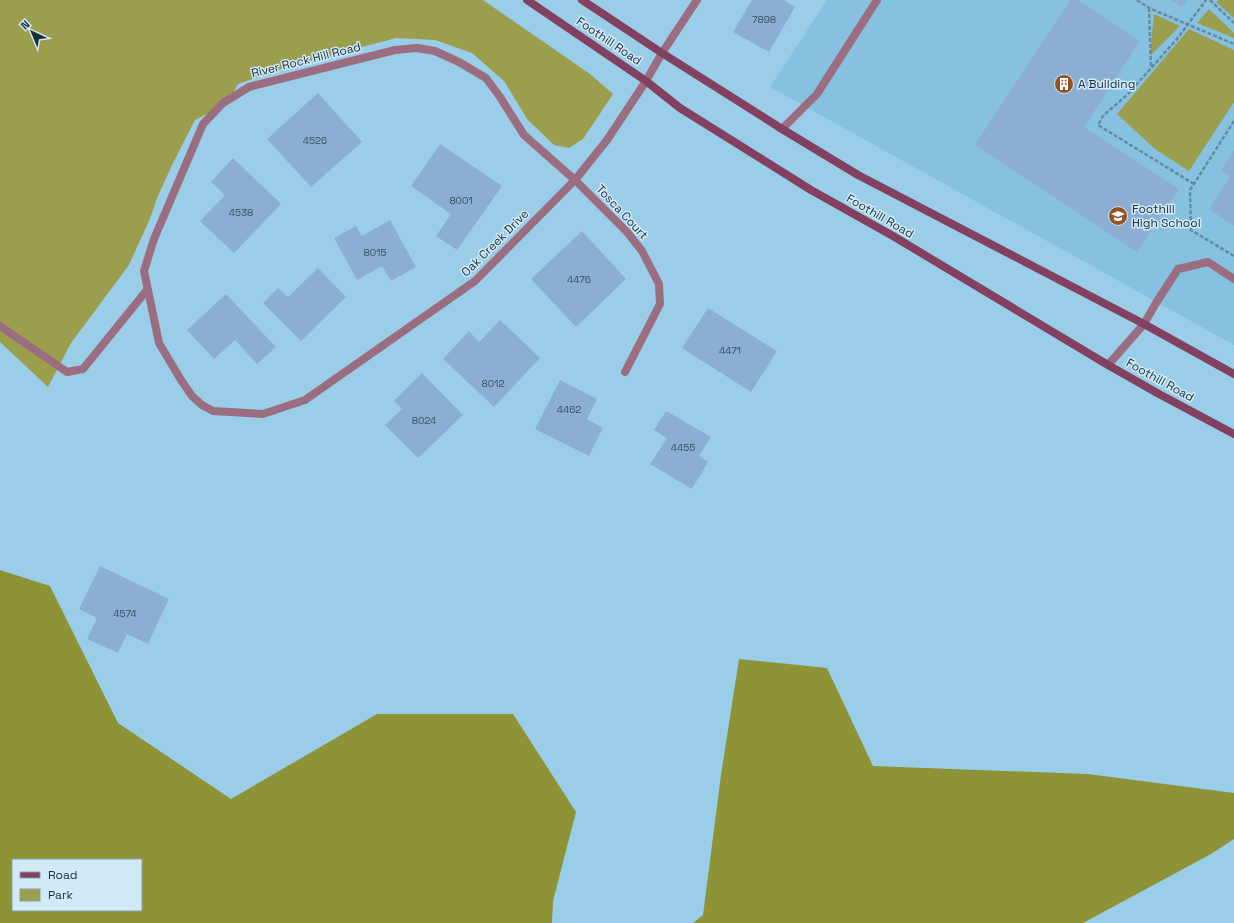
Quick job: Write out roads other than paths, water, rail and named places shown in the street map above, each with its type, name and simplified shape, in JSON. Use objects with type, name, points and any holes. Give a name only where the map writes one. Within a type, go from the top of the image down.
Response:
[{"type":"main road","name":"Foothill Road","points":[[527,0],[646,81],[680,108],[811,190],[893,236],[1108,365],[1234,434]]},
{"type":"main road","name":"Foothill Road","points":[[582,0],[662,53],[858,175],[1144,324],[1234,374]]},
{"type":"street","name":"Oak Creek Drive","points":[[213,411],[263,414],[305,400],[475,281],[574,180],[607,140],[697,0]]},
{"type":"street","points":[[782,129],[817,94],[877,0]]},
{"type":"street","name":"River Rock Hill Road","points":[[213,411],[202,405],[192,396],[159,343],[144,271],[154,240],[203,124],[222,103],[248,87],[396,50],[417,48],[435,51],[459,62],[486,78],[524,135],[574,180]]},
{"type":"street","name":"Tosca Court","points":[[574,180],[627,232],[642,251],[660,284],[660,304],[624,372]]},
{"type":"street","points":[[1108,365],[1144,324],[1178,269],[1208,262],[1234,278]]},
{"type":"street","points":[[0,326],[67,372],[83,369],[147,290]]},
{"type":"place","name":"A Building","points":[[1064,84]]},
{"type":"place","name":"Foothill High School","points":[[1118,216]]}]
